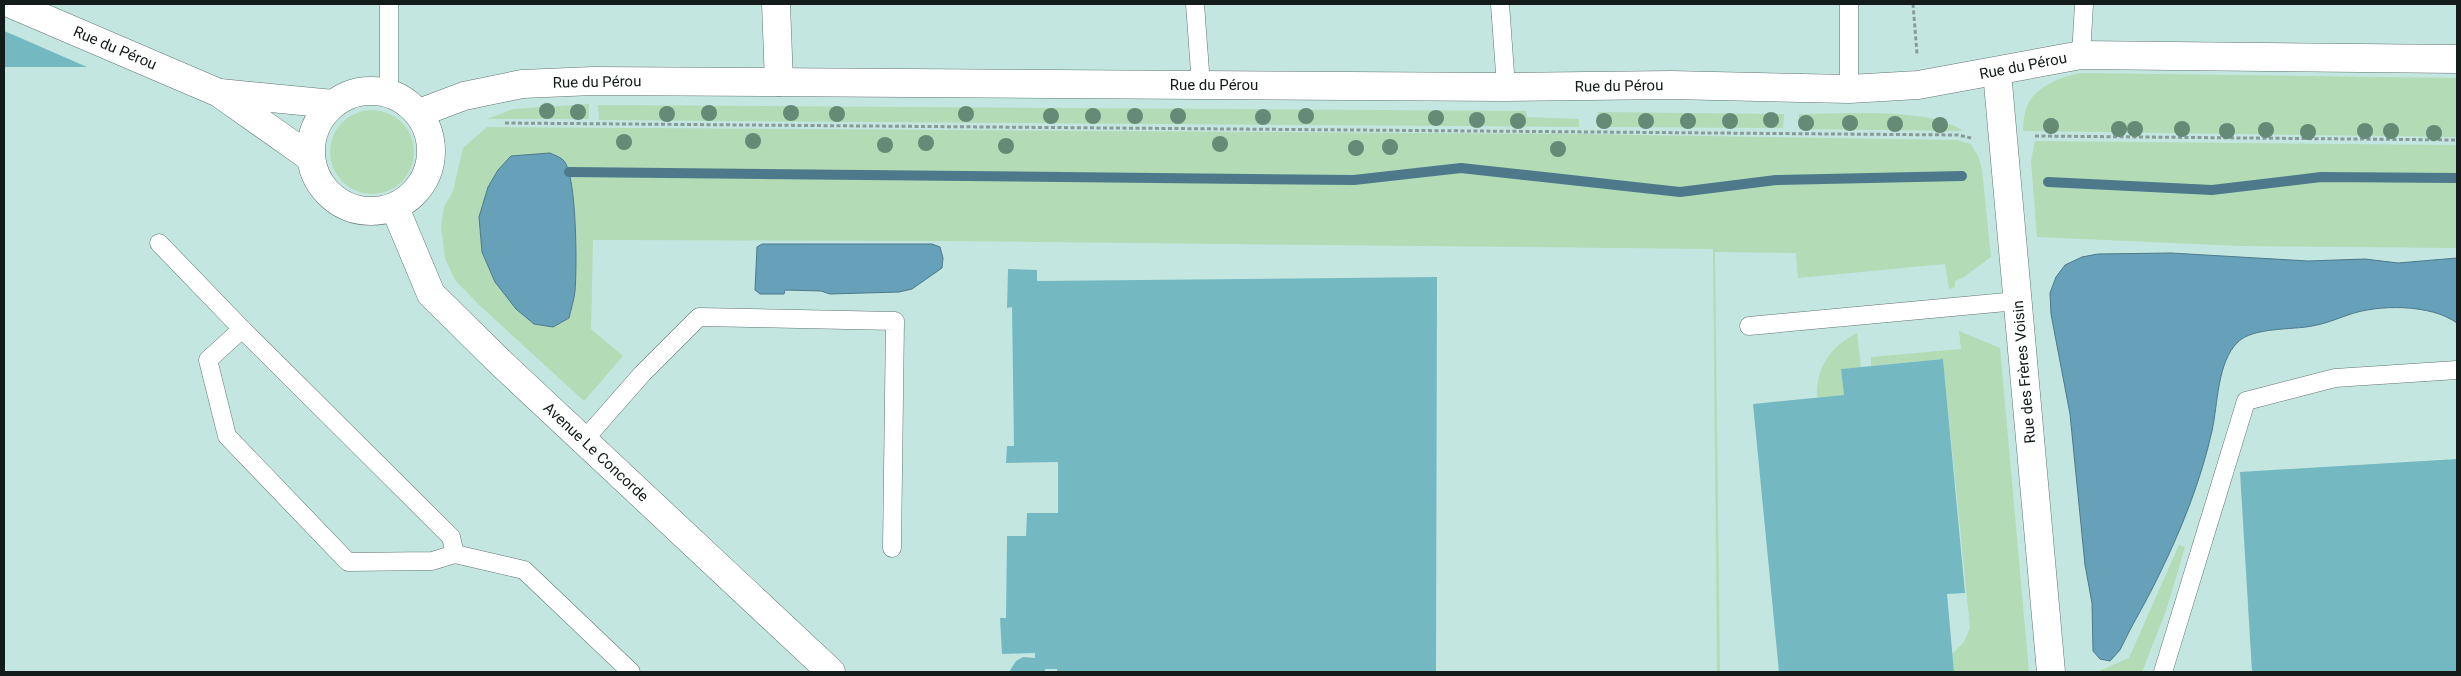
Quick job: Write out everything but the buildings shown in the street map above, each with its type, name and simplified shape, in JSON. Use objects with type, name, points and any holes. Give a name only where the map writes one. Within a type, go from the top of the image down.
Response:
[{"type":"street","name":"Rue du Pérou","points":[[11,4],[43,10],[219,93],[311,158]]},
{"type":"street","points":[[776,4],[779,82]]},
{"type":"street","name":"Rue du Pérou","points":[[419,113],[464,96],[522,84],[671,80],[1506,88],[1671,85],[1849,89],[1918,84],[1997,72],[2081,55],[2457,59]]},
{"type":"street","name":"Rue des Frères Voisin","points":[[1997,72],[2052,672]]},
{"type":"street","points":[[369,91],[389,93],[405,101],[419,113],[428,130],[432,148],[430,167],[423,184],[410,198],[395,208],[373,212],[351,209],[331,197],[317,180],[311,158],[315,132],[320,119],[333,104],[350,94],[369,91]]},
{"type":"street","name":"Rue du Pérou","points":[[219,93],[333,104]]},
{"type":"street","name":"Avenue Le Concorde","points":[[395,208],[431,294],[831,672]]},
{"type":"lane","points":[[389,4],[389,93]]},
{"type":"lane","points":[[1195,4],[1201,85]]},
{"type":"lane","points":[[1500,4],[1506,88]]},
{"type":"lane","points":[[1849,4],[1849,89]]},
{"type":"lane","points":[[2081,55],[2084,4]]},
{"type":"lane","points":[[159,243],[242,329],[451,537],[455,554]]},
{"type":"lane","points":[[1749,326],[2017,301]]},
{"type":"lane","points":[[584,440],[642,374],[699,317],[895,321],[892,548]]},
{"type":"lane","points":[[242,329],[208,360],[227,436],[348,562],[432,561],[455,554],[524,570],[631,672]]},
{"type":"lane","points":[[2163,672],[2246,402],[2335,378],[2457,370]]},
{"type":"path","points":[[1914,4],[1918,84]]},
{"type":"path","points":[[504,122],[1563,130],[1958,135],[1975,139]]},
{"type":"path","points":[[2027,136],[2457,140]]},
{"type":"shaded area","points":[[4,4],[2457,4],[2457,672],[4,672]]},
{"type":"green space","points":[[2081,73],[2457,78],[2457,137],[2023,131],[2028,104],[2037,92],[2058,79]]},
{"type":"green space","points":[[589,104],[589,119],[487,119],[513,109]]},
{"type":"green space","points":[[598,105],[1526,111],[1527,117],[1579,119],[1579,127],[599,120]]},
{"type":"green space","points":[[372,110],[395,117],[407,129],[414,152],[407,175],[395,187],[372,194],[349,187],[337,175],[330,152],[337,129],[349,117]]},
{"type":"green space","points":[[1598,112],[1784,114],[1783,128],[1597,127]]},
{"type":"green space","points":[[1885,113],[1908,115],[1948,123],[1963,131],[1799,129],[1799,114]]},
{"type":"green space","points":[[487,127],[1583,134],[1957,140],[1971,144],[1979,158],[1982,170],[1991,257],[1964,277],[1955,281],[1955,287],[1949,289],[1945,264],[1798,278],[1796,253],[1715,252],[1720,672],[1717,672],[1713,249],[946,241],[593,240],[591,329],[623,356],[584,401],[478,304],[455,280],[445,258],[441,227],[444,207],[453,191],[463,148]],"holes":[[[550,153],[569,172],[572,188],[575,245],[553,327],[534,324],[516,309],[479,217],[488,187],[498,170],[511,156]]]},
{"type":"green space","points":[[2035,141],[2457,145],[2457,248],[2241,246],[2037,237],[2031,161]]},
{"type":"green space","points":[[1959,331],[2000,348],[2029,672],[1954,672],[1952,654],[1964,642],[1970,628],[1943,359],[1871,366],[1871,357],[1961,349]]},
{"type":"green space","points":[[1857,333],[1861,367],[1841,369],[1844,395],[1817,398],[1819,377],[1826,359],[1839,345]]},
{"type":"green space","points":[[2179,545],[2185,547],[2166,611],[2142,672],[2097,672],[2129,658]]},
{"type":"water","points":[[550,153],[563,160],[568,170],[574,203],[576,244],[575,291],[569,318],[553,327],[534,324],[516,309],[495,282],[482,252],[479,217],[488,187],[498,170],[511,156]]},
{"type":"water","points":[[762,244],[932,244],[940,247],[943,258],[942,268],[912,289],[899,292],[830,294],[821,291],[785,290],[784,294],[760,294],[755,290],[757,247]]},
{"type":"water","points":[[2171,253],[2308,261],[2365,259],[2398,263],[2457,258],[2457,323],[2433,312],[2419,309],[2374,309],[2360,311],[2317,325],[2263,331],[2245,337],[2238,342],[2231,350],[2222,372],[2208,449],[2197,486],[2183,521],[2168,556],[2130,631],[2120,650],[2110,661],[2100,659],[2093,651],[2092,603],[2085,565],[2070,414],[2051,314],[2050,293],[2056,277],[2065,265],[2082,257],[2098,254]]},
{"type":"waterway","points":[[569,172],[1354,180],[1461,168],[1680,192],[1776,180],[1962,176]]},
{"type":"waterway","points":[[2048,182],[2212,190],[2321,177],[2457,178]]}]
